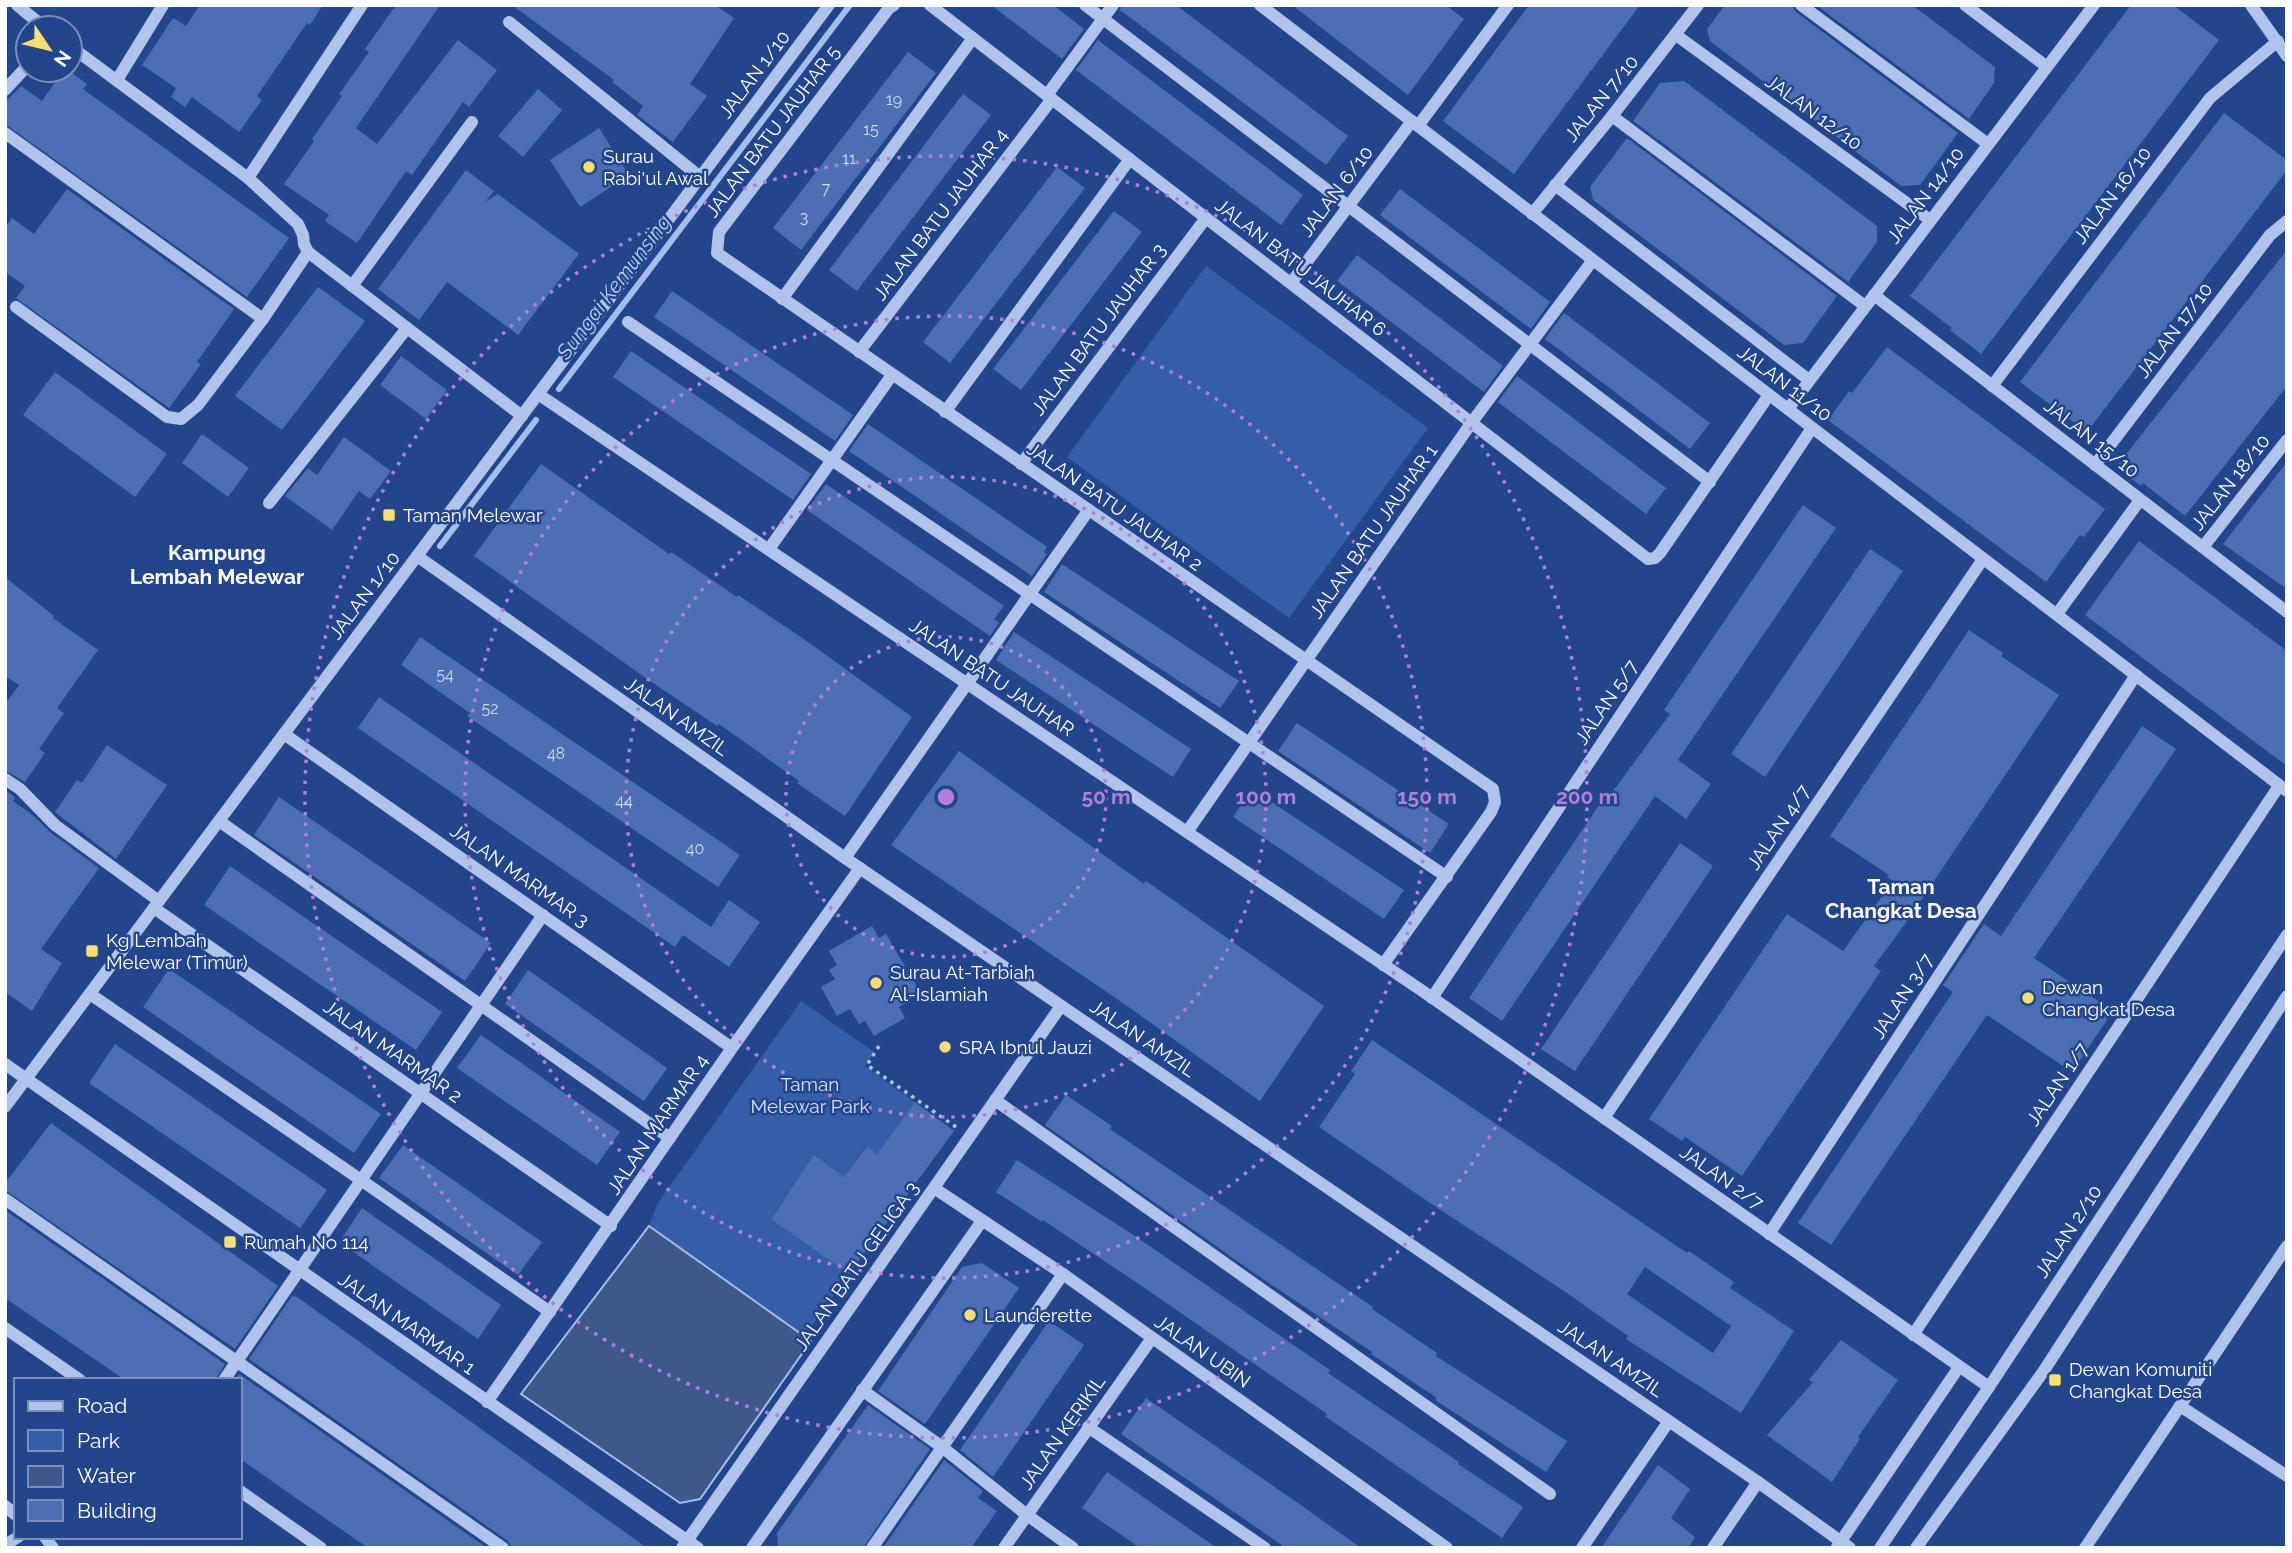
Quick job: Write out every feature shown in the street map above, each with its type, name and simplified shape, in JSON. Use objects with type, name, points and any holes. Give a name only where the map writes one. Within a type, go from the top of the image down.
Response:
[{"type":"street","points":[[117,80],[163,5]]},
{"type":"street","points":[[248,178],[362,5]]},
{"type":"street","name":"JALAN 1/10","points":[[5,1107],[829,5]]},
{"type":"street","name":"JALAN BATU JAUHAR 5","points":[[717,253],[719,232],[889,8],[894,5]]},
{"type":"street","name":"JALAN BATU JAUHAR 6","points":[[930,5],[1648,559],[1655,558],[1660,553],[1710,482]]},
{"type":"street","points":[[1085,5],[1710,482],[1769,395]]},
{"type":"street","name":"JALAN BATU JAUHAR 4","points":[[859,352],[1049,97],[1113,5]]},
{"type":"street","name":"JALAN 11/10","points":[[1260,5],[2283,788]]},
{"type":"street","name":"JALAN 7/10","points":[[1532,214],[1698,5]]},
{"type":"street","points":[[1801,5],[1988,144]]},
{"type":"street","points":[[1965,5],[2046,66]]},
{"type":"street","name":"JALAN 14/10","points":[[1788,409],[2094,5]]},
{"type":"street","points":[[2251,5],[2287,56]]},
{"type":"street","name":"JALAN 6/10","points":[[1291,283],[1504,7]]},
{"type":"street","points":[[509,22],[701,177]]},
{"type":"street","name":"JALAN 12/10","points":[[1676,36],[1930,220]]},
{"type":"street","points":[[782,299],[973,38]]},
{"type":"street","name":"JALAN 16/10","points":[[1992,386],[2210,98],[2278,41]]},
{"type":"street","points":[[84,56],[248,178],[298,224],[309,251],[522,416]]},
{"type":"street","name":"JALAN 15/10","points":[[1612,116],[1992,386],[2287,612]]},
{"type":"street","points":[[352,286],[472,122]]},
{"type":"street","points":[[5,133],[263,319]]},
{"type":"street","points":[[945,412],[1130,159]]},
{"type":"street","points":[[1555,185],[1809,380]]},
{"type":"street","name":"JALAN BATU JAUHAR 3","points":[[1021,464],[1206,218]]},
{"type":"street","name":"JALAN 17/10","points":[[2095,465],[2270,235],[2287,221]]},
{"type":"street","points":[[16,307],[167,417],[181,419],[198,405],[263,319],[309,251]]},
{"type":"street","name":"JALAN BATU JAUHAR 2","points":[[717,253],[1493,789],[1494,803],[1491,812],[1447,877]]},
{"type":"street","name":"JALAN BATU JAUHAR 1","points":[[1187,832],[1472,422],[1592,260]]},
{"type":"street","points":[[628,322],[1447,877],[1383,965]]},
{"type":"street","points":[[269,503],[407,328]]},
{"type":"street","points":[[769,549],[892,375]]},
{"type":"street","name":"JALAN BATU JAUHAR","points":[[538,394],[1428,995]]},
{"type":"street","name":"JALAN 5/7","points":[[1428,995],[1812,428]]},
{"type":"street","name":"JALAN 18/10","points":[[2203,547],[2287,440]]},
{"type":"street","points":[[2057,614],[2140,500]]},
{"type":"street","points":[[845,858],[1088,511]]},
{"type":"street","name":"JALAN AMZIL","points":[[417,556],[845,858],[1758,1482],[1843,1546]]},
{"type":"street","name":"JALAN 4/7","points":[[1604,1118],[1983,559]]},
{"type":"street","name":"JALAN 3/7","points":[[1769,1234],[2136,675]]},
{"type":"street","name":"JALAN MARMAR 3","points":[[284,734],[732,1048]]},
{"type":"street","name":"JALAN MARMAR 2","points":[[5,779],[20,789],[55,825],[157,904],[420,1094],[611,1226]]},
{"type":"street","name":"JALAN 1/7","points":[[1913,1335],[2283,788]]},
{"type":"street","points":[[219,821],[670,1138]]},
{"type":"street","name":"JALAN MARMAR 4","points":[[488,1402],[732,1048],[860,868]]},
{"type":"street","points":[[225,1378],[543,915]]},
{"type":"street","name":"JALAN 2/10","points":[[1880,1548],[2287,934]]},
{"type":"street","points":[[89,994],[550,1312]]},
{"type":"street","name":"JALAN 2/7","points":[[1428,995],[1989,1387]]},
{"type":"street","points":[[1916,1548],[2043,1372],[2287,996]]},
{"type":"street","name":"JALAN BATU GELIGA 3","points":[[689,1545],[1061,1006]]},
{"type":"street","name":"JALAN MARMAR 1","points":[[5,1064],[689,1545]]},
{"type":"street","points":[[995,1100],[1550,1494]]},
{"type":"street","name":"JALAN UBIN","points":[[934,1188],[1063,1275],[1447,1548]]},
{"type":"street","points":[[5,1199],[503,1548]]},
{"type":"street","points":[[752,1548],[982,1221]]},
{"type":"street","points":[[2085,1548],[2287,1246]]},
{"type":"street","points":[[872,1548],[1063,1275]]},
{"type":"street","points":[[5,1328],[77,1378]]},
{"type":"street","name":"JALAN KERIKIL","points":[[1004,1548],[1152,1338]]},
{"type":"street","points":[[1843,1546],[1959,1367]]},
{"type":"street","points":[[862,1390],[942,1447],[1027,1516],[1073,1548]]},
{"type":"street","points":[[2180,1406],[2287,1476]]},
{"type":"street","points":[[1582,1548],[1669,1421]]},
{"type":"street","points":[[1088,1427],[1265,1548]]},
{"type":"street","points":[[1713,1548],[1758,1482]]},
{"type":"street","points":[[242,1492],[321,1548]]},
{"type":"path","points":[[879,1046],[867,1065],[969,1137]]},
{"type":"green space","points":[[1206,266],[1428,428],[1289,618],[1067,457]]},
{"type":"green space","name":"Taman Melewar Park","points":[[801,1001],[874,1052],[865,1066],[915,1102],[877,1154],[866,1146],[844,1177],[814,1156],[771,1218],[849,1274],[805,1336],[649,1226],[658,1203]]},
{"type":"water","points":[[649,1226],[811,1341],[700,1499],[680,1503],[521,1394]]},
{"type":"building","points":[[200,5],[323,5],[310,25],[307,23],[257,96],[262,100],[239,132],[192,97],[185,107],[171,97],[176,88],[142,65],[173,18],[186,26]]},
{"type":"building","points":[[396,5],[440,5],[356,128],[377,144],[458,40],[497,70],[469,107],[463,102],[412,175],[406,171],[357,243],[325,221],[329,215],[284,184],[342,96],[339,94],[369,52],[365,49]]},
{"type":"building","points":[[512,5],[715,5],[734,18],[690,84],[707,96],[673,142],[637,115],[643,106],[612,82],[614,80]]},
{"type":"building","points":[[991,5],[1053,5],[1084,29],[1062,59]]},
{"type":"building","points":[[1122,5],[1176,5],[1348,136],[1326,165],[1120,10]]},
{"type":"building","points":[[1292,5],[1446,5],[1464,19],[1408,95]]},
{"type":"building","points":[[1529,5],[1640,5],[1514,174],[1443,121]]},
{"type":"building","points":[[1725,5],[1792,5],[1796,12],[1958,133],[1920,185],[1901,186],[1710,41],[1707,29]]},
{"type":"building","points":[[1816,5],[1912,5],[1995,67],[1994,83],[1969,119]]},
{"type":"building","points":[[2131,5],[2173,5],[2219,40],[1981,354],[1910,296]]},
{"type":"building","points":[[1098,40],[1303,195],[1281,225],[1076,70]]},
{"type":"building","points":[[908,52],[936,73],[801,250],[773,228]]},
{"type":"building","points":[[1684,81],[1877,226],[1877,242],[1848,282],[1633,121],[1660,83]]},
{"type":"building","points":[[84,82],[87,84],[83,89],[289,238],[247,297],[5,124],[5,102],[21,86],[42,101],[54,84],[84,84]]},
{"type":"building","points":[[538,89],[562,110],[523,157],[498,136]]},
{"type":"building","points":[[963,94],[991,115],[857,291],[829,270]]},
{"type":"building","points":[[2224,113],[2287,160],[2287,170],[2087,432],[2020,382]]},
{"type":"building","name":"Surau Rabi'ul Awal","points":[[599,128],[629,175],[580,207],[550,160]]},
{"type":"building","points":[[1627,138],[1837,296],[1803,343],[1784,345],[1593,200],[1590,187]]},
{"type":"building","points":[[1057,167],[1085,188],[950,363],[923,342]]},
{"type":"building","points":[[466,170],[494,191],[485,202],[498,194],[579,254],[518,335],[447,282],[419,320],[378,289]]},
{"type":"building","points":[[67,189],[234,309],[197,362],[201,364],[169,408],[16,298],[25,286],[5,272],[5,228],[12,218],[34,234]]},
{"type":"building","points":[[1400,189],[1550,302],[1531,329],[1380,215]]},
{"type":"building","points":[[1114,211],[1142,232],[1021,390],[993,369]]},
{"type":"building","points":[[2287,250],[2287,386],[2185,516],[2143,483],[2141,486],[2116,467]]},
{"type":"building","points":[[1357,255],[1503,366],[1484,392],[1337,281]]},
{"type":"building","points":[[318,287],[365,321],[282,430],[235,396]]},
{"type":"building","points":[[672,291],[853,415],[835,441],[654,317]]},
{"type":"building","points":[[1564,313],[1710,423],[1690,449],[1545,339]]},
{"type":"building","points":[[1887,347],[2105,509],[2084,537],[2080,535],[2046,582],[1828,420]]},
{"type":"building","points":[[631,351],[811,474],[793,500],[613,377]]},
{"type":"building","points":[[401,356],[447,390],[426,419],[380,385]]},
{"type":"building","points":[[55,372],[167,454],[135,497],[23,415]]},
{"type":"building","points":[[1517,376],[1666,488],[1646,514],[1498,402]]},
{"type":"building","points":[[868,424],[1047,547],[1044,552],[1047,554],[1032,576],[849,451]]},
{"type":"building","points":[[202,434],[249,468],[228,497],[182,463]]},
{"type":"building","points":[[344,437],[391,471],[370,499],[359,491],[332,530],[285,496],[308,468],[317,475]]},
{"type":"building","points":[[2287,462],[2287,589],[2223,544]]},
{"type":"building","points":[[541,464],[669,554],[671,552],[801,637],[912,717],[845,816],[719,724],[717,726],[650,681],[474,556]]},
{"type":"building","points":[[826,484],[1004,606],[994,619],[999,623],[990,636],[807,510]]},
{"type":"building","points":[[1803,505],[1836,528],[1678,760],[1711,784],[1686,819],[1655,796],[1502,1021],[1469,998],[1607,793],[1610,795],[1670,714],[1664,710]]},
{"type":"building","points":[[2139,541],[2287,651],[2287,766],[2085,615]]},
{"type":"building","points":[[1870,549],[1903,571],[1765,777],[1731,754]]},
{"type":"building","points":[[1062,564],[1239,681],[1220,708],[1044,592]]},
{"type":"building","points":[[5,577],[54,616],[53,618],[98,650],[57,708],[64,713],[39,749],[45,753],[25,782],[5,770],[5,704],[19,685],[5,676]]},
{"type":"building","points":[[1969,630],[2003,653],[2001,656],[2059,695],[1874,966],[1881,971],[1742,1176],[1685,1137],[1682,1141],[1649,1119],[1787,914],[1843,951],[1893,881],[1887,877],[1889,875],[1830,836]]},
{"type":"building","points":[[1014,632],[1191,749],[1173,777],[996,660]]},
{"type":"building","points":[[420,637],[740,855],[718,887],[467,716],[470,713],[401,665]]},
{"type":"building","points":[[379,697],[711,927],[729,900],[760,922],[729,967],[683,935],[675,947],[358,728]]},
{"type":"building","points":[[1297,723],[1449,824],[1430,853],[1278,751]]},
{"type":"building","points":[[2142,726],[2176,749],[2034,958],[2113,1011],[2072,1072],[1987,1015],[1831,1245],[1798,1223],[1953,992],[1943,985],[1984,924],[2001,936]]},
{"type":"building","points":[[107,745],[167,785],[116,859],[55,812],[77,780],[82,783]]},
{"type":"building","points":[[959,751],[1144,884],[1146,881],[1324,1006],[1260,1101],[1130,1008],[891,845]]},
{"type":"building","points":[[1252,789],[1404,890],[1384,919],[1233,817]]},
{"type":"building","points":[[5,790],[15,797],[13,801],[50,832],[99,868],[41,949],[62,963],[32,1011],[5,992]]},
{"type":"building","points":[[279,797],[491,943],[465,981],[254,835]]},
{"type":"building","points":[[1680,843],[1713,866],[1575,1071],[1541,1049]]},
{"type":"building","points":[[230,866],[442,1012],[416,1050],[204,905]]},
{"type":"building","name":"Surau At-Tarbiah Al-Islamiah","points":[[872,926],[879,938],[886,934],[919,990],[913,998],[899,1007],[905,1018],[874,1036],[865,1021],[859,1024],[850,1009],[837,1016],[821,987],[835,979],[829,970],[837,965],[829,951]]},
{"type":"building","points":[[169,969],[381,1114],[354,1153],[143,1007]]},
{"type":"building","points":[[528,970],[667,1068],[644,1101],[505,1004]]},
{"type":"building","points":[[481,1035],[620,1132],[597,1165],[457,1068]]},
{"type":"building","points":[[1372,1040],[1734,1282],[1730,1288],[1794,1331],[1741,1413],[1626,1339],[1628,1336],[1561,1289],[1319,1127],[1355,1074],[1351,1071]],"holes":[[[1645,1267],[1731,1326],[1713,1353],[1627,1294]]]},
{"type":"building","points":[[115,1044],[327,1190],[300,1228],[89,1083]]},
{"type":"building","points":[[1066,1095],[1112,1126],[1110,1129],[1373,1307],[1372,1309],[1437,1353],[1436,1356],[1567,1441],[1546,1472],[1435,1400],[1437,1398],[1371,1354],[1372,1352],[1254,1273],[1045,1125]]},
{"type":"building","points":[[915,1102],[954,1131],[849,1274],[771,1219],[814,1155],[844,1177],[867,1146],[877,1154]]},
{"type":"building","points":[[51,1123],[278,1286],[235,1349],[5,1190],[5,1183]]},
{"type":"building","points":[[403,1145],[542,1242],[518,1275],[379,1178]]},
{"type":"building","points":[[1017,1160],[1135,1236],[1523,1507],[1502,1538],[1133,1280],[996,1192]]},
{"type":"building","points":[[362,1208],[501,1305],[478,1339],[339,1242]]},
{"type":"building","points":[[5,1210],[225,1364],[216,1378],[122,1378],[5,1298]]},
{"type":"building","points":[[982,1263],[1019,1288],[925,1424],[878,1391],[962,1267]]},
{"type":"building","points":[[292,1296],[647,1548],[512,1548],[508,1541],[249,1359]]},
{"type":"building","points":[[1049,1321],[1084,1345],[993,1477],[960,1450]]},
{"type":"building","points":[[1841,1340],[1898,1380],[1858,1437],[1860,1439],[1832,1482],[1767,1435],[1813,1382],[1809,1380]]},
{"type":"building","points":[[239,1374],[487,1548],[368,1548],[242,1460],[242,1378],[236,1378]]},
{"type":"building","points":[[1146,1398],[1361,1548],[1286,1548],[1121,1434]]},
{"type":"building","points":[[868,1405],[930,1449],[863,1548],[778,1548],[777,1533]]},
{"type":"building","points":[[944,1460],[983,1491],[978,1498],[997,1511],[971,1548],[883,1548]]},
{"type":"building","points":[[1658,1465],[1690,1489],[1671,1518],[1695,1537],[1688,1548],[1601,1548]]},
{"type":"building","points":[[1107,1472],[1217,1548],[1140,1548],[1082,1508]]},
{"type":"waterway","name":"Sungai Kemunsing","points":[[559,389],[850,5]]},
{"type":"waterway","name":"Sungai Kemunsing","points":[[440,546],[536,420]]},
{"type":"place","name":"Surau Rabi'ul Awal","points":[[589,167]]},
{"type":"place","name":"Taman Melewar","points":[[389,515]]},
{"type":"place","name":"Kg Lembah Melewar (Timur)","points":[[92,951]]},
{"type":"place","name":"Surau At-Tarbiah Al-Islamiah","points":[[876,983]]},
{"type":"place","name":"Dewan Changkat Desa","points":[[2028,998]]},
{"type":"place","name":"SRA Ibnul Jauzi","points":[[945,1047]]},
{"type":"place","name":"Rumah No 114","points":[[230,1242]]},
{"type":"place","name":"Launderette","points":[[970,1315]]},
{"type":"place","name":"Dewan Komuniti Changkat Desa","points":[[2055,1380]]},
{"type":"district","name":"Kampung Lembah Melewar","points":[[217,565]]},
{"type":"district","name":"Taman Changkat Desa","points":[[1901,899]]}]
